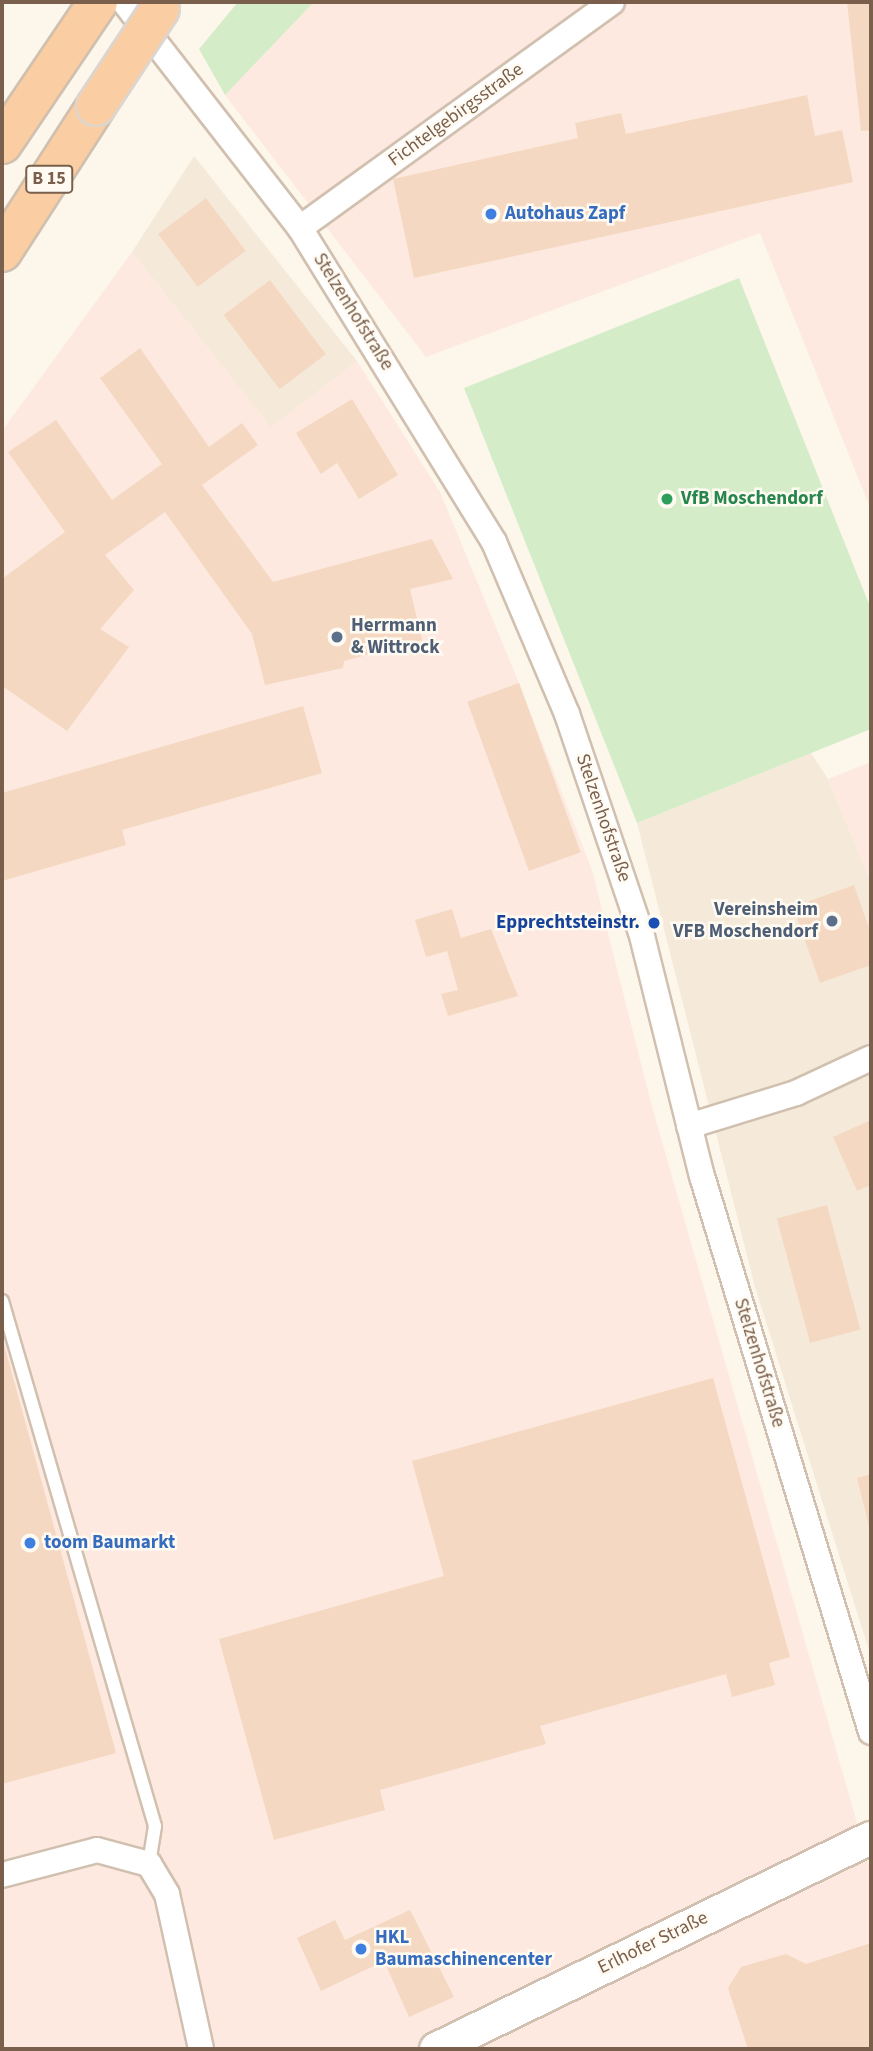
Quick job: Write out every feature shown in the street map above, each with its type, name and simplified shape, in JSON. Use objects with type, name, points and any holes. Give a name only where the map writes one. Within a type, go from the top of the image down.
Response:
[{"type":"highway","points":[[2,144],[99,2]]},
{"type":"highway","name":"B 15","points":[[2,252],[96,106],[154,4]]},
{"type":"street","name":"Fichtelgebirgsstraße","points":[[300,229],[611,2]]},
{"type":"street","name":"Stelzenhofstraße","points":[[154,4],[300,229],[494,541],[567,714],[641,932],[689,1126],[871,1731]]},
{"type":"street","points":[[689,1126],[796,1093],[871,1058]]},
{"type":"street","name":"Erlhofer Straße","points":[[436,2049],[871,1839]]},
{"type":"street","points":[[2,1875],[97,1850],[149,1864],[167,1894],[201,2049]]},
{"type":"lane","points":[[2,1301],[155,1826],[149,1864]]},
{"type":"shaded area","points":[[314,2],[871,2],[871,510],[760,233],[426,357],[225,95]]},
{"type":"shaded area","points":[[194,156],[357,361],[271,428],[132,252]]},
{"type":"shaded area","points":[[132,252],[271,427],[357,361],[440,492],[519,683],[592,870],[651,1103],[871,1872],[871,2049],[2,2049],[2,431]]},
{"type":"shaded area","points":[[811,753],[828,779],[871,882],[871,1657],[755,1287],[637,823]]},
{"type":"shaded area","points":[[871,762],[871,882],[828,779]]},
{"type":"green space","points":[[238,2],[314,2],[225,95],[199,49]]},
{"type":"green space","name":"VfB Moschendorf","points":[[739,278],[871,609],[871,729],[637,823],[464,388]]},
{"type":"building","points":[[847,2],[871,2],[871,130],[861,131]]},
{"type":"building","points":[[807,95],[815,136],[842,130],[853,182],[414,278],[393,179],[578,138],[575,123],[621,113],[626,134]]},
{"type":"building","points":[[206,198],[246,251],[198,287],[158,234]]},
{"type":"building","points":[[270,280],[326,354],[280,389],[224,315]]},
{"type":"building","points":[[140,348],[209,447],[242,423],[258,445],[202,485],[273,582],[432,539],[453,579],[410,589],[422,640],[344,661],[343,668],[265,685],[252,634],[165,512],[105,555],[134,590],[100,629],[129,647],[67,731],[2,686],[2,579],[65,532],[8,452],[56,420],[112,500],[162,464],[100,378]]},
{"type":"building","points":[[352,399],[398,475],[359,499],[337,463],[321,474],[296,433]]},
{"type":"building","points":[[519,683],[581,852],[529,871],[467,702]]},
{"type":"building","points":[[303,706],[322,773],[122,830],[126,845],[2,881],[2,793]]},
{"type":"building","name":"Vereinsheim VFB Moschendorf","points":[[854,885],[871,934],[871,965],[820,983],[793,907]]},
{"type":"building","points":[[452,909],[461,938],[491,929],[518,996],[448,1016],[441,994],[458,990],[447,951],[426,957],[415,920]]},
{"type":"building","points":[[871,1120],[871,1185],[857,1191],[833,1137]]},
{"type":"building","points":[[827,1205],[860,1330],[810,1343],[777,1218]]},
{"type":"building","name":"toom Baumarkt","points":[[2,1337],[116,1753],[2,1784]]},
{"type":"building","points":[[713,1378],[790,1657],[769,1663],[775,1685],[732,1697],[726,1674],[540,1726],[546,1744],[380,1790],[385,1810],[274,1840],[219,1639],[444,1576],[412,1461]]},
{"type":"building","points":[[871,1474],[871,1530],[870,1530],[857,1478]]},
{"type":"building","points":[[410,1910],[454,1997],[409,2017],[384,1961],[321,1991],[297,1938],[335,1920],[345,1940]]},
{"type":"building","points":[[871,1943],[871,2049],[748,2049],[728,1988],[741,1967],[786,1954],[806,1964]]},
{"type":"place","name":"Autohaus Zapf","points":[[491,214]]},
{"type":"place","name":"VfB Moschendorf","points":[[667,499]]},
{"type":"place","name":"Herrmann & Wittrock","points":[[337,637]]},
{"type":"place","name":"Vereinsheim VFB Moschendorf","points":[[832,921]]},
{"type":"place","name":"Epprechtsteinstr.","points":[[654,923]]},
{"type":"place","name":"toom Baumarkt","points":[[30,1543]]},
{"type":"place","name":"HKL Baumaschinencenter","points":[[361,1949]]}]
